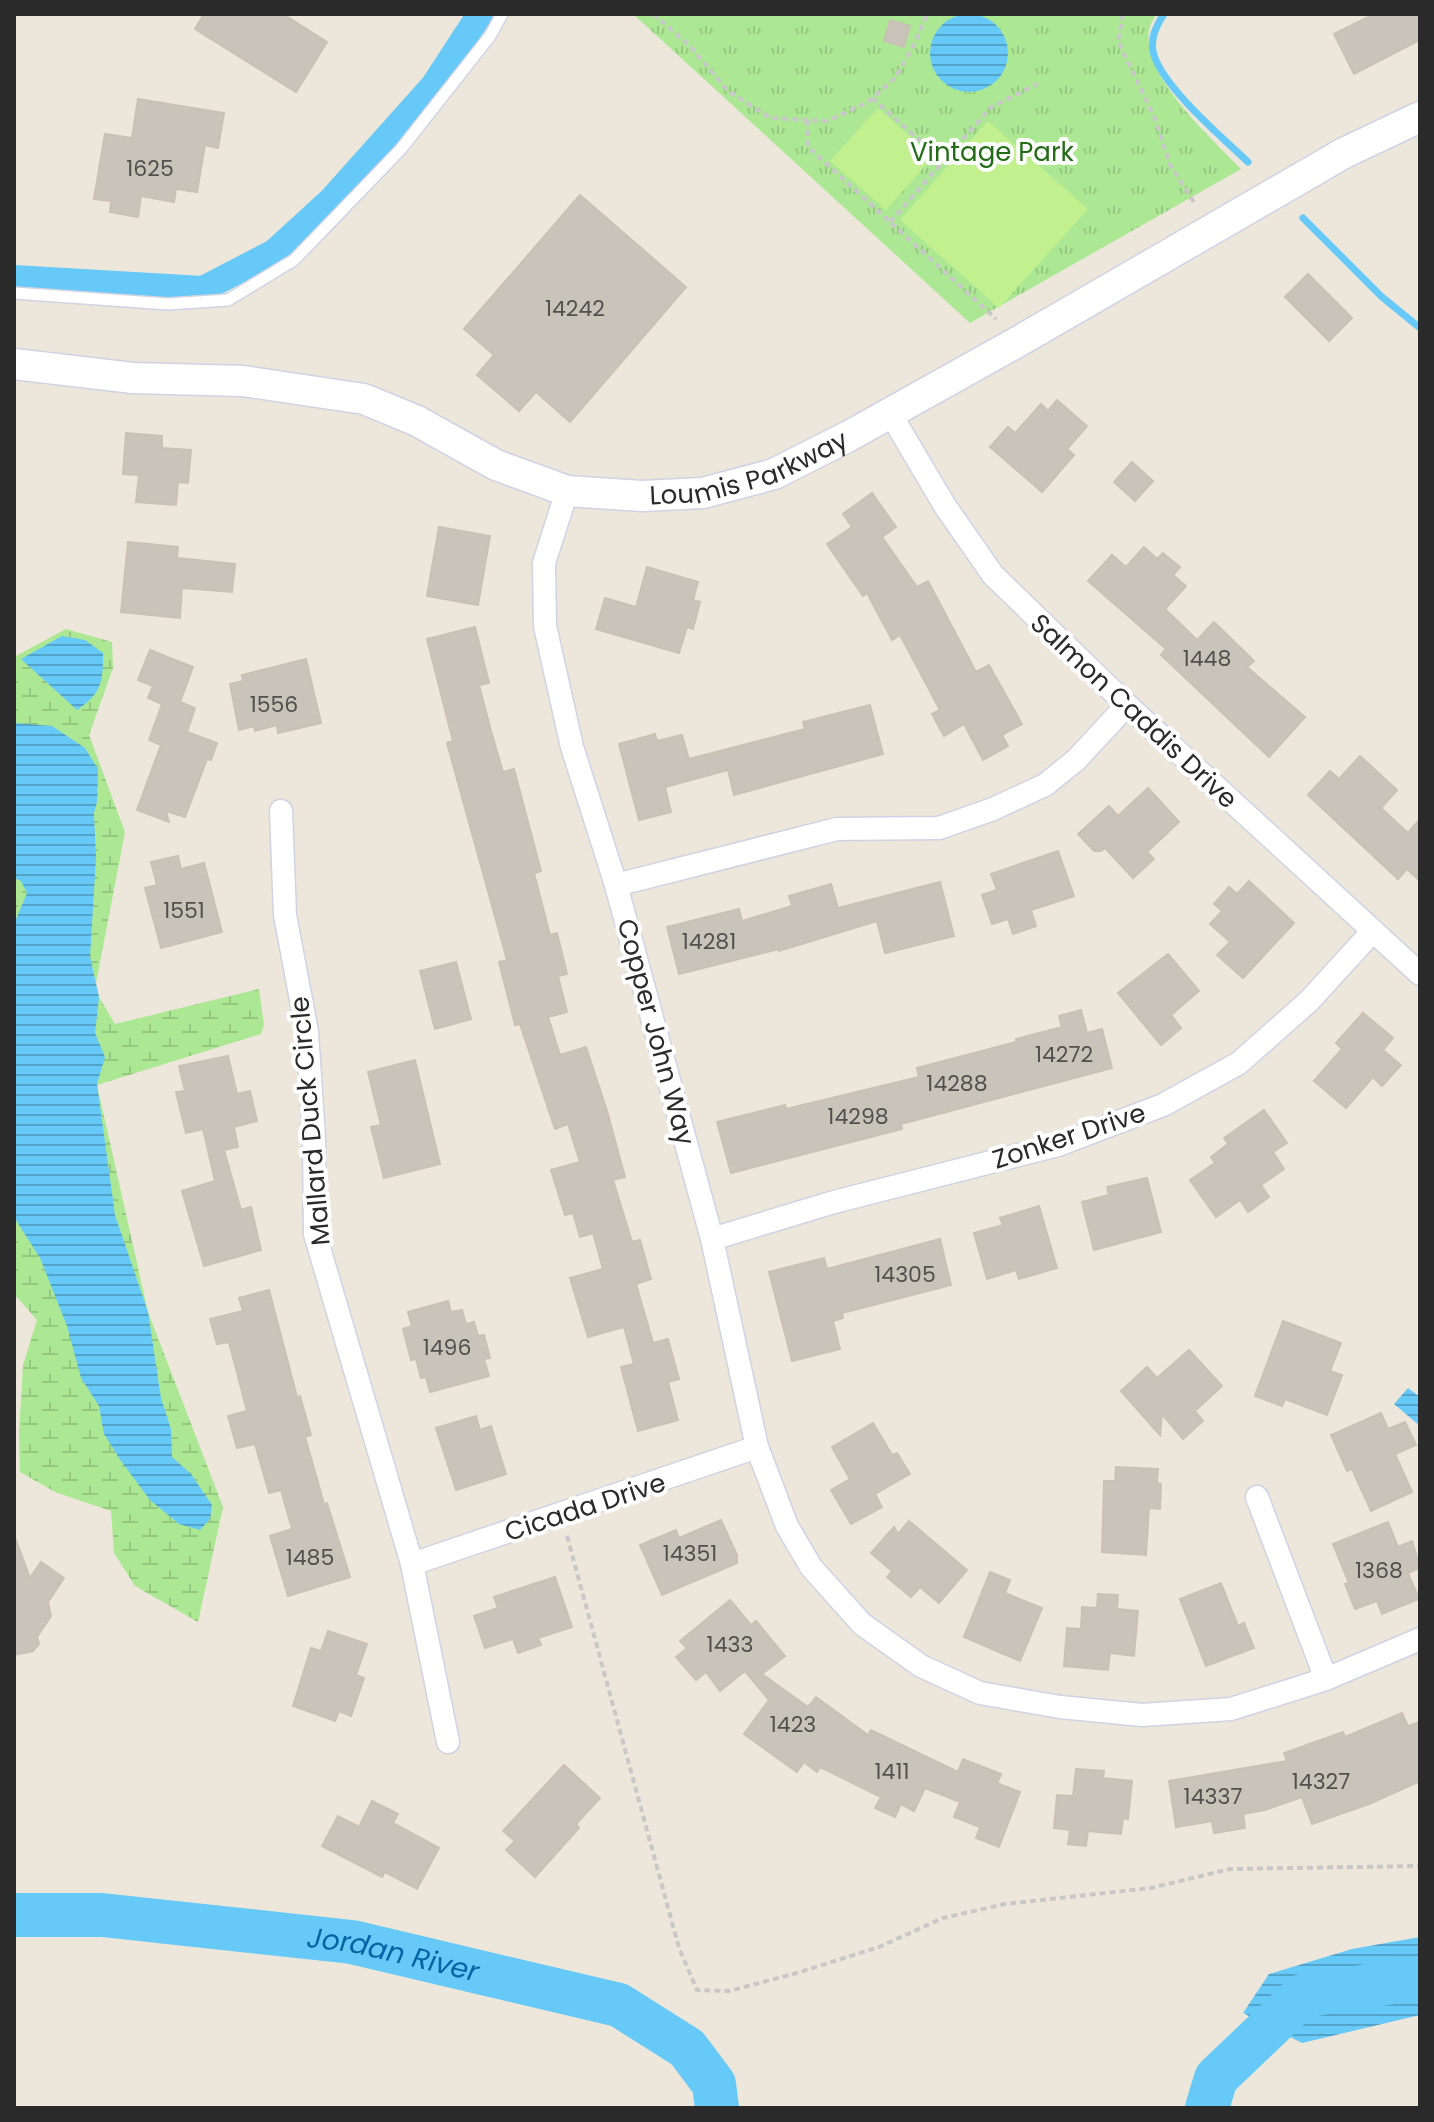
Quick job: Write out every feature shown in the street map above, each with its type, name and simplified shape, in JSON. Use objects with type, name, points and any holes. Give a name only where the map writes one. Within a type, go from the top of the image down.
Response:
[{"type":"street","name":"Loumis Parkway","points":[[14,364],[133,378],[243,381],[364,399],[417,421],[496,465],[567,491],[642,496],[703,493],[774,474],[1034,333],[1344,153],[1420,117]]},
{"type":"street","name":"Salmon Caddis Drive","points":[[890,413],[945,506],[993,575],[1127,705],[1420,974]]},
{"type":"street","name":"Copper John Way","points":[[567,491],[544,563],[545,626],[572,747],[616,885],[712,1239],[757,1447],[787,1526],[811,1567],[862,1624],[921,1666],[980,1693],[1060,1707],[1142,1715],[1231,1709],[1326,1679],[1420,1639]]},
{"type":"street","points":[[616,885],[837,829],[939,828],[993,809],[1045,785],[1076,760],[1127,705]]},
{"type":"street","name":"Mallard Duck Circle","points":[[281,811],[285,915],[307,1032],[314,1137],[315,1234],[412,1564],[448,1742]]},
{"type":"street","name":"Zonker Drive","points":[[712,1239],[834,1202],[1058,1145],[1163,1105],[1239,1063],[1309,1001],[1372,932]]},
{"type":"street","name":"Cicada Drive","points":[[412,1564],[757,1447]]},
{"type":"street","points":[[1257,1497],[1326,1679]]},
{"type":"lane","points":[[14,293],[168,304],[228,300],[294,260],[401,149],[490,36],[502,14]]},
{"type":"path","points":[[653,14],[690,46],[727,90],[770,118],[827,121],[872,98],[895,78],[927,14]]},
{"type":"path","points":[[1123,14],[1118,41],[1155,119],[1170,165],[1195,204]]},
{"type":"path","points":[[890,222],[990,108],[1037,84]]},
{"type":"path","points":[[872,98],[943,161]]},
{"type":"path","points":[[808,120],[808,147],[996,319]]},
{"type":"path","points":[[1038,164],[1057,141]]},
{"type":"path","points":[[565,1531],[679,1948],[697,1990],[729,1991],[797,1973],[879,1947],[943,1918],[1005,1904],[1151,1888],[1230,1869],[1420,1866]]},
{"type":"green space","name":"Vintage Park","points":[[633,14],[1157,14],[1149,32],[1151,53],[1160,74],[1192,118],[1241,169],[970,323]]},
{"type":"green space","points":[[878,108],[933,157],[886,210],[830,161]]},
{"type":"green space","points":[[988,121],[1088,209],[999,308],[900,220]]},
{"type":"green space","points":[[66,629],[112,642],[113,668],[89,735],[125,832],[96,983],[99,997],[115,1024],[259,989],[264,1025],[261,1034],[97,1085],[148,1312],[223,1507],[198,1622],[135,1586],[114,1553],[111,1511],[55,1492],[20,1472],[23,1365],[37,1320],[14,1294],[14,657]]},
{"type":"water","points":[[961,14],[977,14],[991,20],[1002,31],[1008,53],[1002,75],[991,86],[977,92],[961,92],[947,86],[936,75],[930,61],[930,45],[936,31],[947,20]]},
{"type":"water","points":[[62,636],[85,640],[103,653],[99,686],[92,698],[77,710],[21,659]]},
{"type":"water","points":[[14,723],[52,726],[85,748],[98,769],[90,957],[99,997],[95,1033],[105,1057],[97,1084],[115,1215],[148,1312],[161,1398],[171,1429],[172,1457],[191,1474],[212,1505],[210,1519],[200,1530],[179,1524],[150,1500],[104,1434],[99,1406],[81,1378],[67,1326],[40,1258],[14,1217],[14,924],[27,893],[21,881],[14,878]]},
{"type":"water","points":[[1408,1388],[1420,1397],[1420,1426],[1394,1404]]},
{"type":"water","points":[[1420,1937],[1420,2015],[1302,2043],[1243,2013],[1269,1974],[1352,1949]]},
{"type":"building","points":[[204,14],[283,14],[327,42],[296,92],[195,29]]},
{"type":"building","points":[[1374,14],[1420,14],[1420,40],[1354,74],[1334,34]]},
{"type":"building","points":[[890,20],[910,26],[904,47],[884,41]]},
{"type":"building","points":[[138,99],[224,113],[218,148],[205,145],[197,192],[176,189],[174,202],[141,196],[138,217],[110,212],[111,201],[94,199],[105,134],[132,138]]},
{"type":"building","points":[[580,195],[686,287],[570,422],[536,392],[519,411],[477,375],[494,355],[464,329]]},
{"type":"building","points":[[1308,274],[1352,318],[1329,341],[1285,297]]},
{"type":"building","points":[[1057,400],[1087,426],[1067,449],[1074,455],[1042,492],[990,447],[1008,427],[1015,433],[1041,404],[1048,411]]},
{"type":"building","points":[[126,433],[162,436],[162,448],[191,450],[188,483],[178,482],[176,505],[136,502],[139,475],[123,474]]},
{"type":"building","points":[[1132,462],[1153,481],[1135,501],[1114,482]]},
{"type":"building","points":[[872,493],[896,527],[882,537],[917,587],[928,581],[976,672],[989,665],[1022,724],[1002,735],[1008,746],[983,760],[964,724],[944,736],[932,714],[940,710],[900,635],[892,640],[867,593],[863,596],[827,544],[852,527],[843,514]]},
{"type":"building","points":[[439,527],[490,536],[478,605],[427,596]]},
{"type":"building","points":[[128,542],[178,547],[177,558],[235,564],[232,592],[182,588],[180,618],[121,612]]},
{"type":"building","points":[[1144,547],[1157,559],[1163,553],[1180,567],[1173,575],[1186,586],[1165,609],[1197,640],[1214,622],[1254,661],[1247,667],[1305,717],[1269,757],[1161,655],[1166,649],[1088,581],[1112,555],[1126,567]]},
{"type":"building","points":[[647,567],[698,582],[693,600],[700,602],[693,629],[687,627],[679,653],[596,629],[605,598],[636,607]]},
{"type":"building","points":[[475,627],[489,683],[479,685],[491,731],[503,772],[514,769],[541,871],[534,873],[550,935],[557,933],[567,974],[558,976],[567,1012],[548,1017],[560,1055],[586,1047],[625,1177],[613,1180],[632,1242],[640,1240],[651,1279],[636,1284],[653,1343],[668,1339],[679,1379],[668,1382],[678,1420],[638,1431],[621,1367],[634,1364],[624,1327],[588,1337],[570,1278],[603,1269],[593,1233],[580,1237],[573,1213],[565,1215],[551,1170],[580,1162],[568,1124],[555,1129],[520,1024],[515,1025],[499,962],[507,960],[447,743],[453,741],[427,639]]},
{"type":"building","points":[[150,650],[193,667],[180,702],[195,708],[187,732],[217,743],[211,760],[207,759],[185,817],[166,811],[169,822],[137,810],[161,745],[149,740],[162,704],[148,698],[153,686],[138,680]]},
{"type":"building","points":[[306,659],[321,723],[278,733],[277,725],[255,731],[254,726],[239,730],[230,684],[243,681],[242,675]]},
{"type":"building","points":[[870,705],[883,754],[734,795],[728,770],[665,787],[671,812],[639,820],[619,744],[655,734],[657,741],[682,735],[689,759],[805,729],[803,722]]},
{"type":"building","points":[[1360,756],[1397,790],[1381,808],[1408,833],[1420,819],[1420,881],[1407,869],[1398,879],[1308,795],[1330,771],[1339,779]]},
{"type":"building","points":[[1148,788],[1179,822],[1147,852],[1154,859],[1133,878],[1105,848],[1094,851],[1078,834],[1109,806],[1118,816]]},
{"type":"building","points":[[1058,851],[1074,896],[1031,910],[1036,926],[1013,934],[1008,919],[992,924],[982,895],[997,890],[991,874]]},
{"type":"building","points":[[178,856],[181,869],[204,863],[222,932],[161,948],[145,888],[157,885],[151,862]]},
{"type":"building","points":[[1249,881],[1294,923],[1243,978],[1217,955],[1230,942],[1210,924],[1222,911],[1214,904],[1229,887],[1237,894]]},
{"type":"building","points":[[940,882],[954,936],[885,953],[877,921],[779,951],[679,974],[667,927],[739,909],[742,921],[792,906],[789,896],[831,884],[838,908]]},
{"type":"building","points":[[1168,954],[1199,991],[1171,1015],[1181,1028],[1161,1045],[1118,993]]},
{"type":"building","points":[[456,962],[471,1019],[435,1029],[420,971]]},
{"type":"building","points":[[1081,1010],[1087,1033],[1102,1029],[1112,1068],[901,1124],[902,1129],[731,1173],[717,1122],[919,1077],[917,1068],[1062,1027],[1059,1016]]},
{"type":"building","points":[[1363,1013],[1393,1038],[1383,1050],[1401,1065],[1382,1086],[1373,1077],[1346,1108],[1314,1081],[1342,1049],[1336,1043]]},
{"type":"building","points":[[228,1056],[237,1094],[250,1091],[257,1121],[234,1127],[238,1147],[224,1150],[241,1210],[251,1207],[261,1250],[204,1266],[182,1191],[215,1181],[203,1129],[186,1133],[176,1092],[185,1091],[179,1066]]},
{"type":"building","points":[[415,1060],[440,1164],[384,1178],[371,1127],[381,1125],[368,1072]]},
{"type":"building","points":[[1264,1110],[1287,1143],[1273,1152],[1284,1169],[1261,1185],[1269,1197],[1248,1212],[1240,1200],[1216,1217],[1190,1180],[1215,1163],[1211,1157],[1228,1144],[1224,1138]]},
{"type":"building","points":[[1147,1178],[1161,1232],[1094,1250],[1082,1202],[1109,1195],[1107,1187]]},
{"type":"building","points":[[1039,1206],[1057,1268],[1019,1279],[1016,1270],[987,1279],[974,1233],[1003,1225],[1000,1218]]},
{"type":"building","points":[[940,1239],[951,1285],[842,1313],[843,1318],[833,1321],[840,1349],[792,1361],[769,1272],[824,1258],[827,1269]]},
{"type":"building","points":[[269,1290],[297,1397],[300,1396],[311,1435],[305,1437],[324,1504],[327,1503],[350,1577],[288,1596],[270,1536],[292,1529],[281,1490],[269,1493],[255,1444],[237,1448],[228,1416],[247,1411],[229,1342],[217,1344],[210,1319],[243,1311],[239,1298]]},
{"type":"building","points":[[448,1301],[451,1312],[462,1310],[466,1324],[474,1322],[478,1336],[484,1335],[490,1358],[484,1359],[489,1376],[430,1392],[426,1377],[421,1378],[416,1359],[411,1360],[403,1329],[412,1326],[408,1312]]},
{"type":"building","points":[[1283,1321],[1341,1343],[1330,1371],[1342,1375],[1327,1415],[1285,1399],[1282,1406],[1255,1396]]},
{"type":"building","points":[[1189,1350],[1222,1386],[1195,1411],[1203,1421],[1183,1439],[1162,1414],[1160,1435],[1121,1391],[1147,1367],[1157,1378]]},
{"type":"building","points":[[1381,1413],[1388,1429],[1405,1422],[1416,1445],[1395,1454],[1412,1492],[1371,1511],[1352,1469],[1347,1471],[1331,1435]]},
{"type":"building","points":[[476,1416],[480,1430],[491,1426],[506,1474],[456,1490],[436,1428]]},
{"type":"building","points":[[873,1423],[892,1455],[897,1453],[910,1474],[875,1494],[882,1507],[851,1524],[831,1490],[850,1479],[832,1447]]},
{"type":"building","points":[[1116,1467],[1158,1469],[1160,1509],[1149,1508],[1146,1555],[1102,1552],[1104,1481],[1115,1481]]},
{"type":"building","points":[[721,1520],[737,1555],[737,1563],[662,1595],[640,1545],[676,1530],[679,1538]]},
{"type":"building","points":[[909,1521],[967,1570],[939,1603],[920,1587],[911,1597],[887,1577],[892,1571],[871,1553],[894,1527],[898,1534]]},
{"type":"building","points":[[1388,1522],[1398,1547],[1412,1541],[1420,1568],[1408,1573],[1419,1599],[1382,1614],[1377,1601],[1355,1609],[1345,1584],[1349,1583],[1333,1544]]},
{"type":"building","points":[[14,1541],[30,1578],[41,1562],[64,1578],[48,1602],[51,1616],[37,1637],[39,1644],[33,1651],[14,1655]]},
{"type":"building","points":[[990,1572],[1010,1580],[1005,1593],[1042,1608],[1020,1661],[964,1637]]},
{"type":"building","points":[[555,1577],[572,1627],[538,1638],[541,1645],[518,1653],[513,1639],[485,1648],[474,1616],[498,1608],[494,1597]]},
{"type":"building","points":[[1221,1583],[1238,1626],[1244,1623],[1254,1648],[1206,1666],[1180,1599]]},
{"type":"building","points":[[1098,1594],[1118,1595],[1117,1609],[1138,1611],[1134,1656],[1110,1653],[1108,1670],[1064,1666],[1067,1628],[1081,1629],[1082,1607],[1097,1608]]},
{"type":"building","points":[[730,1600],[751,1625],[756,1621],[785,1656],[762,1674],[808,1707],[816,1697],[868,1735],[871,1730],[958,1772],[963,1759],[1001,1774],[997,1783],[1020,1792],[999,1847],[976,1838],[980,1827],[954,1817],[960,1802],[925,1788],[914,1811],[901,1804],[895,1817],[875,1808],[881,1797],[820,1767],[817,1772],[804,1762],[797,1772],[744,1734],[769,1700],[745,1671],[720,1691],[706,1672],[696,1680],[676,1657],[687,1648],[680,1641]]},
{"type":"building","points":[[328,1631],[367,1644],[356,1675],[364,1678],[351,1716],[339,1711],[335,1721],[293,1706],[311,1648],[321,1651]]},
{"type":"building","points":[[1402,1713],[1408,1726],[1420,1722],[1420,1781],[1369,1804],[1312,1824],[1302,1797],[1243,1814],[1245,1828],[1214,1833],[1212,1821],[1176,1827],[1169,1781],[1287,1761],[1284,1753],[1343,1732],[1345,1737]]},
{"type":"building","points":[[564,1765],[600,1798],[576,1824],[579,1828],[535,1877],[506,1850],[515,1841],[503,1831]]},
{"type":"building","points":[[1076,1769],[1104,1771],[1103,1778],[1132,1781],[1128,1819],[1123,1818],[1121,1834],[1088,1831],[1086,1846],[1068,1844],[1070,1830],[1054,1828],[1057,1795],[1073,1796]]},
{"type":"building","points":[[372,1801],[398,1814],[393,1823],[439,1848],[417,1889],[385,1872],[382,1877],[322,1846],[338,1816],[359,1827]]},
{"type":"waterway","points":[[14,278],[203,289],[274,252],[332,199],[433,86],[480,14]]},
{"type":"waterway","points":[[1164,14],[1152,44],[1160,68],[1195,112],[1248,162]]},
{"type":"waterway","points":[[1303,218],[1382,297],[1420,328]]},
{"type":"waterway","name":"Jordan River","points":[[14,1915],[102,1915],[352,1942],[619,2005],[687,2048],[714,2084],[717,2108]]},
{"type":"waterway","name":"Jordan River","points":[[1207,2108],[1216,2078],[1302,1996],[1420,1978]]}]
